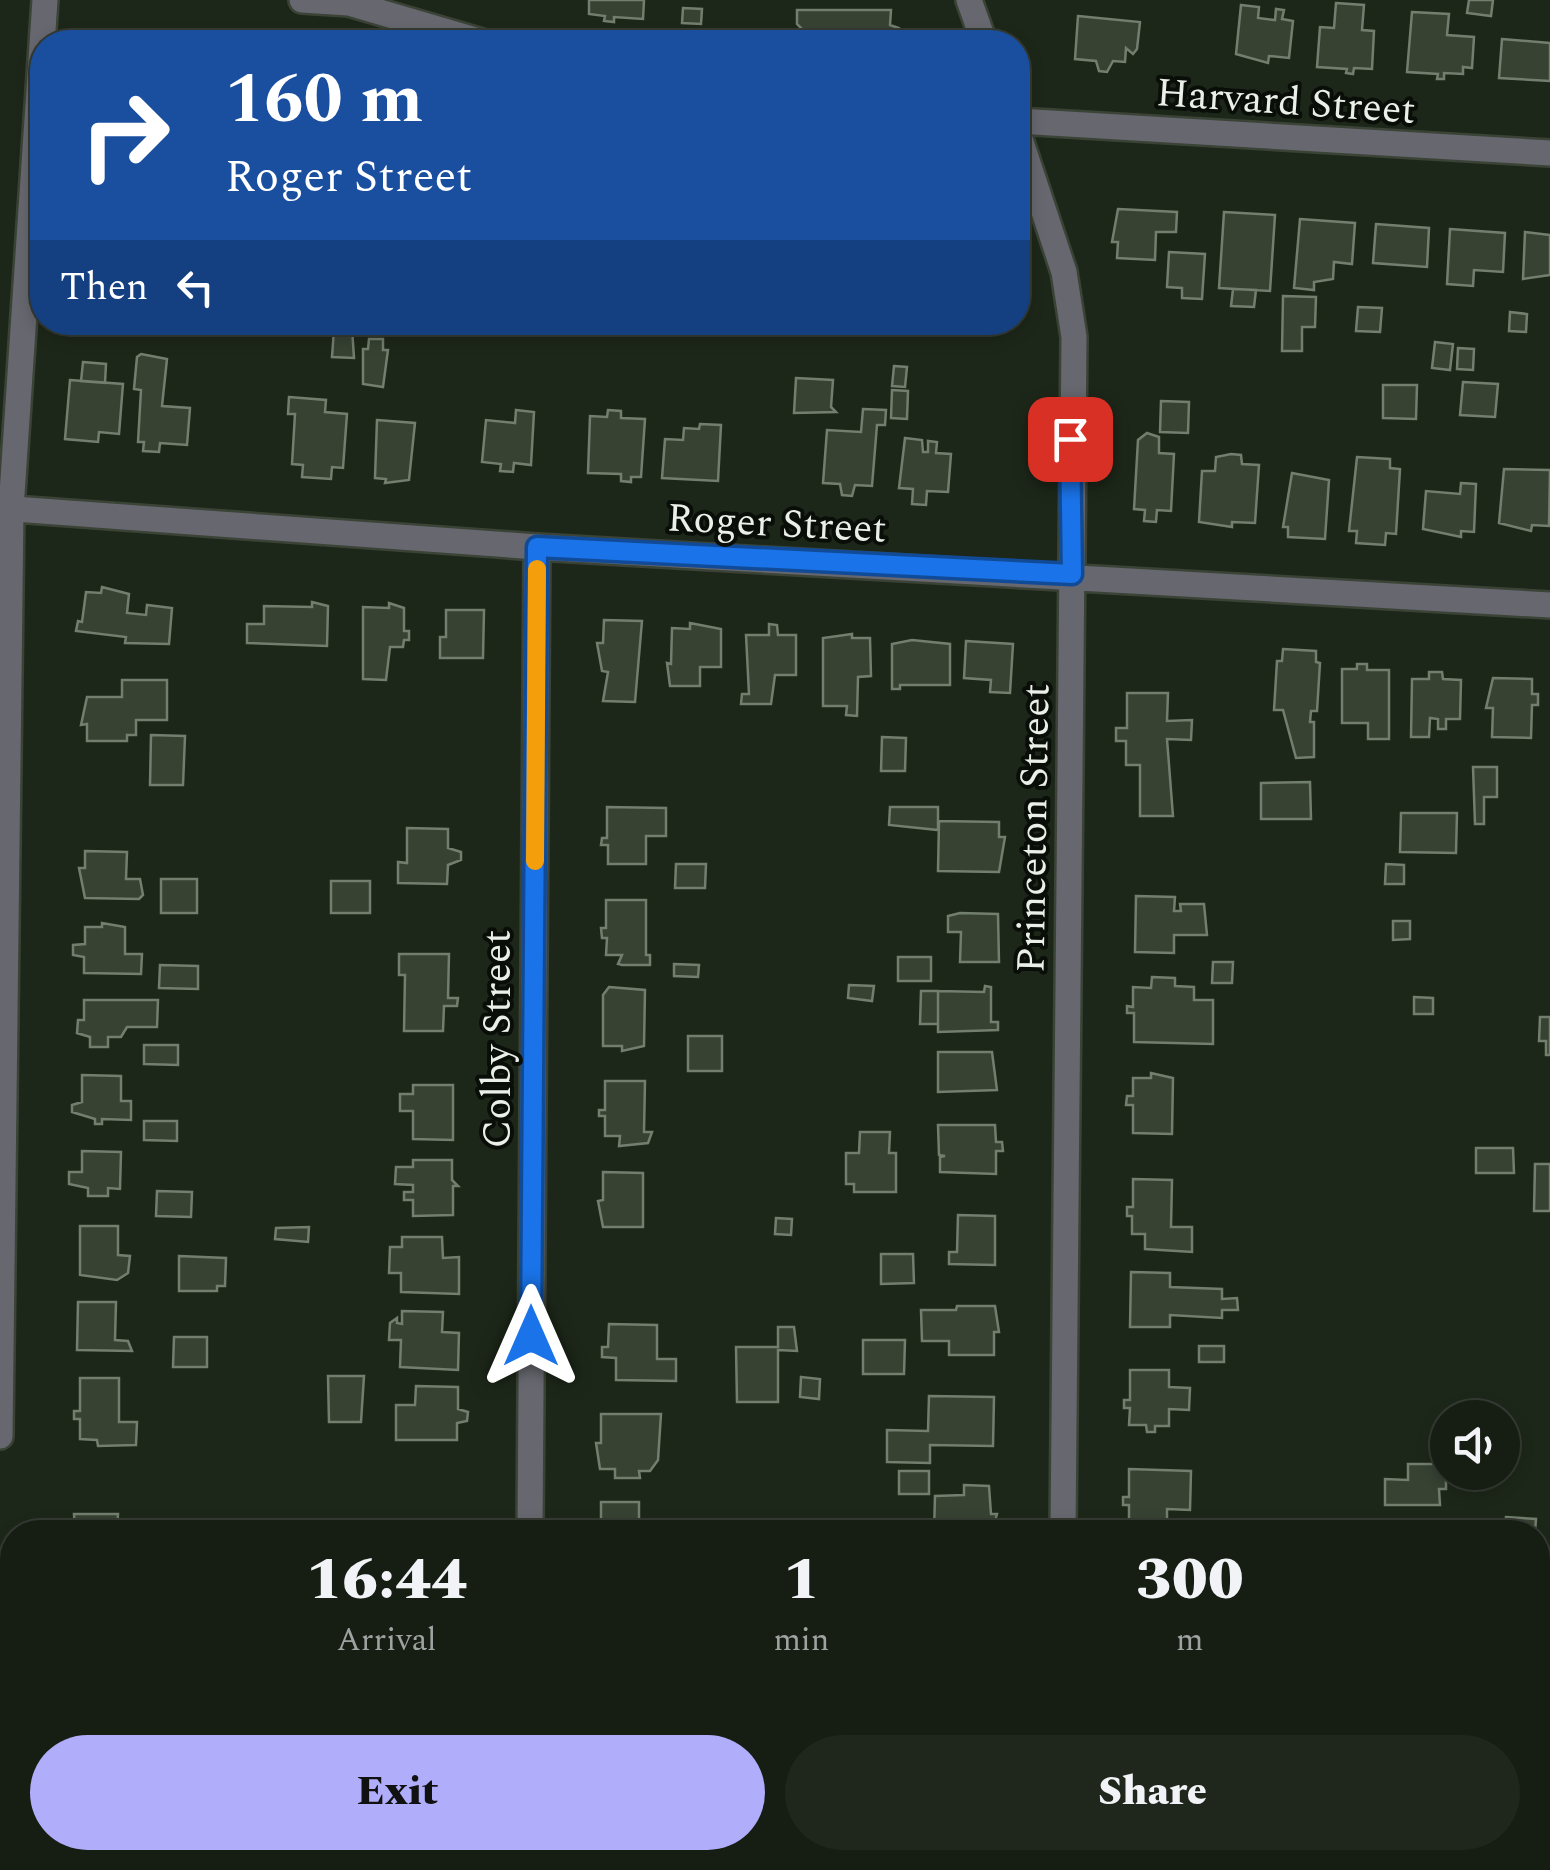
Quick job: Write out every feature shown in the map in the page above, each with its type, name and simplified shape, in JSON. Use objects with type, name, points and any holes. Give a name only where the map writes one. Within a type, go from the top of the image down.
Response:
[{"type":"street","points":[[44,30],[46,0]]},
{"type":"street","points":[[302,0],[349,2],[442,30]]},
{"type":"street","points":[[968,0],[979,30]]},
{"type":"street","name":"Harvard Street","points":[[1030,122],[1550,154]]},
{"type":"street","name":"Princeton Street","points":[[1030,170],[1064,272],[1074,337],[1063,1520]]},
{"type":"street","points":[[0,1436],[6,508],[30,203]]},
{"type":"street","name":"Roger Street","points":[[6,508],[537,547],[1072,574],[1550,606]]},
{"type":"street","name":"Colby Street","points":[[530,1520],[537,547]]},
{"type":"building","points":[[589,0],[644,0],[643,19],[614,17],[614,22],[604,21],[605,16],[589,14]]},
{"type":"building","points":[[1469,0],[1493,0],[1491,16],[1467,13]]},
{"type":"building","points":[[1336,3],[1364,5],[1362,30],[1374,31],[1372,69],[1354,68],[1353,74],[1346,73],[1347,69],[1317,67],[1320,27],[1334,28]]},
{"type":"building","points":[[1241,5],[1259,7],[1258,18],[1275,20],[1276,9],[1284,10],[1282,19],[1293,21],[1289,58],[1269,56],[1268,63],[1236,54]]},
{"type":"building","points":[[683,8],[702,9],[701,24],[682,23]]},
{"type":"building","points":[[797,10],[891,10],[890,25],[899,28],[810,30],[797,24]]},
{"type":"building","points":[[1412,12],[1449,14],[1447,35],[1474,37],[1472,68],[1463,67],[1463,74],[1444,73],[1444,79],[1437,79],[1438,74],[1407,72]]},
{"type":"building","points":[[1078,16],[1140,22],[1137,49],[1133,54],[1126,48],[1125,62],[1113,61],[1107,72],[1099,71],[1096,61],[1075,59]]},
{"type":"building","points":[[1502,39],[1550,43],[1550,81],[1499,78]]},
{"type":"building","points":[[1118,209],[1177,212],[1176,232],[1156,232],[1155,260],[1117,258],[1118,242],[1112,242]]},
{"type":"building","points":[[1224,212],[1275,215],[1270,291],[1219,288]]},
{"type":"building","points":[[1300,219],[1355,223],[1352,264],[1334,262],[1333,279],[1314,282],[1314,290],[1294,288]]},
{"type":"building","points":[[1376,224],[1429,228],[1427,267],[1373,263]]},
{"type":"building","points":[[1450,229],[1505,233],[1503,272],[1474,270],[1473,286],[1447,284]]},
{"type":"building","points":[[1525,232],[1550,235],[1550,275],[1523,279]]},
{"type":"building","points":[[1169,252],[1205,254],[1202,299],[1182,298],[1182,288],[1167,287]]},
{"type":"building","points":[[1233,289],[1256,290],[1254,307],[1231,306]]},
{"type":"building","points":[[1283,296],[1316,297],[1315,327],[1302,327],[1302,351],[1282,351]]},
{"type":"building","points":[[1358,307],[1382,308],[1380,332],[1356,331]]},
{"type":"building","points":[[1510,312],[1527,314],[1526,332],[1509,331]]},
{"type":"building","points":[[334,335],[352,335],[354,358],[332,357]]},
{"type":"building","points":[[369,339],[383,339],[383,350],[388,350],[383,387],[363,384],[363,349],[368,349]]},
{"type":"building","points":[[1435,342],[1453,344],[1450,370],[1432,368]]},
{"type":"building","points":[[1458,348],[1474,349],[1473,370],[1457,369]]},
{"type":"building","points":[[141,354],[167,359],[162,406],[190,408],[187,445],[160,443],[159,452],[143,451],[144,442],[138,442],[141,390],[134,389],[137,357]]},
{"type":"building","points":[[83,362],[106,364],[105,383],[81,381]]},
{"type":"building","points":[[894,366],[907,367],[905,387],[892,386]]},
{"type":"building","points":[[796,378],[833,380],[831,407],[836,412],[794,413]]},
{"type":"building","points":[[70,380],[123,384],[119,434],[99,432],[98,442],[65,439]]},
{"type":"building","points":[[1463,382],[1498,384],[1495,417],[1460,415]]},
{"type":"building","points":[[1383,385],[1417,385],[1416,419],[1383,418]]},
{"type":"building","points":[[892,390],[908,391],[907,419],[891,418]]},
{"type":"building","points":[[289,397],[326,400],[325,412],[347,414],[343,468],[332,467],[331,479],[302,477],[303,465],[292,464],[295,414],[288,414]]},
{"type":"building","points":[[1161,401],[1189,402],[1188,433],[1160,432]]},
{"type":"building","points":[[863,409],[886,410],[885,425],[877,425],[872,486],[855,485],[852,496],[842,495],[840,484],[823,483],[827,430],[861,432]]},
{"type":"building","points":[[516,410],[534,412],[531,465],[514,463],[513,472],[500,471],[501,464],[482,462],[486,420],[515,423]]},
{"type":"building","points":[[608,410],[621,411],[621,418],[645,419],[641,477],[631,477],[631,482],[621,481],[621,474],[588,473],[590,416],[607,417]]},
{"type":"building","points":[[377,420],[415,423],[409,480],[385,483],[386,479],[375,478]]},
{"type":"building","points":[[700,424],[721,425],[718,481],[662,478],[665,439],[683,440],[684,428],[699,429]]},
{"type":"building","points":[[1147,433],[1159,437],[1159,453],[1174,454],[1171,511],[1157,510],[1156,522],[1144,521],[1145,510],[1134,509],[1138,440]]},
{"type":"building","points":[[905,438],[922,440],[923,452],[928,452],[928,441],[937,442],[936,453],[951,454],[948,492],[927,491],[926,505],[912,504],[913,489],[899,488]]},
{"type":"building","points":[[1241,455],[1242,464],[1259,465],[1255,523],[1232,522],[1232,527],[1199,522],[1202,471],[1215,471],[1216,457]]},
{"type":"building","points":[[1357,457],[1390,459],[1390,468],[1400,469],[1396,534],[1386,533],[1385,545],[1356,543],[1357,531],[1349,531]]},
{"type":"building","points":[[1504,469],[1550,470],[1549,526],[1532,525],[1531,531],[1499,523]]},
{"type":"building","points":[[1292,473],[1329,480],[1325,539],[1288,537],[1288,527],[1283,527]]},
{"type":"building","points":[[1461,483],[1476,484],[1474,532],[1461,531],[1461,537],[1423,529],[1426,491],[1460,494]]},
{"type":"building","points":[[102,587],[129,594],[127,613],[146,615],[147,605],[172,608],[169,644],[125,643],[126,637],[76,631],[78,621],[82,622],[86,592],[101,593]]},
{"type":"building","points":[[312,602],[328,606],[327,646],[247,643],[247,624],[264,624],[264,606],[312,607]]},
{"type":"building","points":[[389,603],[404,608],[404,631],[409,631],[409,640],[404,640],[403,647],[390,647],[386,680],[363,679],[363,607],[389,608]]},
{"type":"building","points":[[446,610],[484,610],[483,658],[440,658],[440,637],[446,637]]},
{"type":"building","points":[[604,620],[642,621],[635,702],[603,701],[608,672],[602,671],[597,643],[603,643]]},
{"type":"building","points":[[690,623],[721,629],[721,667],[700,667],[700,686],[670,686],[667,663],[671,664],[672,628],[690,629]]},
{"type":"building","points":[[769,624],[777,625],[778,635],[796,635],[796,675],[775,675],[771,704],[741,704],[742,694],[749,694],[746,635],[769,635]]},
{"type":"building","points":[[852,634],[852,638],[870,638],[871,676],[858,677],[857,716],[846,715],[847,706],[823,706],[823,638]]},
{"type":"building","points":[[912,640],[950,644],[950,685],[900,685],[900,689],[892,689],[892,644]]},
{"type":"building","points":[[966,641],[1013,644],[1010,693],[990,692],[991,680],[964,678]]},
{"type":"building","points":[[1283,649],[1316,651],[1316,662],[1320,663],[1317,711],[1311,711],[1310,722],[1314,722],[1314,757],[1296,758],[1283,710],[1274,710],[1277,661],[1282,661]]},
{"type":"building","points":[[1357,664],[1367,664],[1367,670],[1389,670],[1389,739],[1368,739],[1368,723],[1342,723],[1342,669],[1357,669]]},
{"type":"building","points":[[1429,672],[1442,672],[1443,679],[1461,680],[1460,719],[1446,719],[1446,729],[1438,729],[1438,719],[1430,718],[1429,737],[1411,737],[1412,679],[1429,679]]},
{"type":"building","points":[[1493,678],[1532,679],[1532,694],[1538,694],[1538,705],[1532,705],[1531,738],[1492,737],[1493,708],[1486,708]]},
{"type":"building","points":[[122,680],[167,680],[167,720],[136,720],[136,735],[127,735],[127,741],[87,741],[87,724],[81,725],[87,697],[122,697]]},
{"type":"building","points":[[1127,693],[1168,693],[1167,721],[1192,720],[1191,740],[1167,739],[1173,816],[1140,816],[1140,765],[1126,765],[1126,741],[1116,741],[1116,728],[1127,728]]},
{"type":"building","points":[[151,735],[185,736],[183,785],[150,785]]},
{"type":"building","points":[[882,737],[906,738],[905,771],[881,771]]},
{"type":"building","points":[[1473,767],[1497,767],[1497,797],[1484,797],[1484,824],[1475,824]]},
{"type":"building","points":[[1310,782],[1311,819],[1261,819],[1261,783]]},
{"type":"building","points":[[607,807],[666,808],[666,836],[646,836],[646,864],[608,864],[608,845],[601,845],[602,838],[607,838]]},
{"type":"building","points":[[890,807],[938,807],[938,830],[889,825]]},
{"type":"building","points":[[1401,813],[1457,813],[1456,853],[1400,852]]},
{"type":"building","points":[[939,821],[999,822],[999,837],[1005,837],[999,872],[938,871]]},
{"type":"building","points":[[407,828],[448,829],[448,848],[461,852],[461,860],[448,865],[447,884],[398,883],[398,862],[407,863]]},
{"type":"building","points":[[85,851],[127,852],[126,879],[140,879],[143,895],[139,899],[85,898],[79,868],[85,868]]},
{"type":"building","points":[[676,864],[706,864],[705,888],[675,888]]},
{"type":"building","points":[[1386,864],[1404,865],[1404,884],[1385,884]]},
{"type":"building","points":[[161,879],[197,879],[197,913],[161,913]]},
{"type":"building","points":[[331,881],[370,881],[370,913],[331,913]]},
{"type":"building","points":[[1136,896],[1175,897],[1174,911],[1181,911],[1180,904],[1204,904],[1207,935],[1174,935],[1174,953],[1135,952]]},
{"type":"building","points":[[606,900],[646,900],[646,955],[650,955],[650,965],[622,965],[618,964],[622,955],[606,955],[607,938],[602,938],[601,928],[606,928]]},
{"type":"building","points":[[998,914],[999,962],[960,962],[961,932],[948,932],[948,916]]},
{"type":"building","points":[[1393,921],[1410,921],[1410,939],[1393,940]]},
{"type":"building","points":[[102,923],[125,927],[125,954],[142,954],[141,974],[84,973],[84,957],[73,955],[73,945],[85,944],[85,927],[102,927]]},
{"type":"building","points":[[399,954],[449,954],[448,998],[458,998],[457,1006],[444,1006],[443,1031],[404,1031],[405,975],[399,975]]},
{"type":"building","points":[[898,957],[931,957],[931,981],[898,981]]},
{"type":"building","points":[[1213,962],[1233,962],[1232,983],[1212,983]]},
{"type":"building","points":[[674,964],[699,965],[698,977],[674,976]]},
{"type":"building","points":[[160,965],[198,966],[198,989],[159,988]]},
{"type":"building","points":[[1152,977],[1175,978],[1175,986],[1194,987],[1194,1000],[1213,1000],[1213,1044],[1134,1042],[1134,1013],[1127,1013],[1127,1006],[1133,1007],[1133,987],[1151,988]]},
{"type":"building","points":[[849,985],[874,986],[872,1001],[848,998]]},
{"type":"building","points":[[985,986],[991,987],[991,1022],[998,1022],[998,1030],[938,1032],[938,991],[984,992]]},
{"type":"building","points":[[609,987],[645,990],[644,1046],[622,1051],[622,1046],[603,1046],[603,995]]},
{"type":"building","points":[[921,991],[938,991],[938,1024],[920,1024]]},
{"type":"building","points":[[1414,997],[1433,998],[1433,1014],[1414,1014]]},
{"type":"building","points":[[84,1000],[158,1000],[157,1027],[127,1027],[121,1037],[108,1037],[108,1047],[90,1047],[90,1037],[77,1033],[78,1020],[84,1020]]},
{"type":"building","points":[[1540,1017],[1550,1017],[1550,1055],[1546,1055],[1546,1041],[1539,1041]]},
{"type":"building","points":[[688,1036],[722,1036],[722,1071],[688,1071]]},
{"type":"building","points":[[144,1045],[178,1045],[178,1065],[144,1064]]},
{"type":"building","points":[[938,1052],[992,1052],[997,1090],[938,1092]]},
{"type":"building","points":[[1151,1073],[1173,1078],[1172,1134],[1133,1133],[1133,1105],[1126,1105],[1127,1096],[1133,1096],[1133,1078],[1151,1078]]},
{"type":"building","points":[[82,1075],[121,1076],[121,1101],[131,1101],[131,1120],[102,1119],[102,1124],[95,1124],[95,1119],[72,1112],[72,1105],[82,1102]]},
{"type":"building","points":[[605,1081],[645,1081],[644,1132],[652,1132],[648,1143],[619,1146],[620,1136],[605,1136],[605,1116],[599,1116],[599,1110],[605,1110]]},
{"type":"building","points":[[413,1085],[453,1085],[453,1140],[413,1139],[413,1111],[400,1111],[400,1094],[413,1094]]},
{"type":"building","points":[[144,1121],[177,1121],[177,1141],[144,1140]]},
{"type":"building","points":[[938,1125],[995,1125],[996,1142],[1002,1142],[1003,1151],[996,1151],[996,1174],[940,1172],[940,1157],[945,1156],[939,1155]]},
{"type":"building","points":[[860,1132],[890,1132],[889,1153],[896,1153],[896,1192],[854,1192],[854,1184],[846,1184],[846,1153],[859,1153]]},
{"type":"building","points":[[1476,1148],[1513,1148],[1514,1173],[1476,1173]]},
{"type":"building","points":[[82,1151],[121,1152],[120,1189],[108,1188],[108,1196],[88,1196],[88,1188],[69,1184],[69,1172],[82,1172]]},
{"type":"building","points":[[413,1160],[452,1160],[452,1180],[458,1186],[453,1186],[453,1215],[413,1216],[413,1200],[404,1200],[404,1192],[413,1192],[413,1185],[395,1184],[396,1167],[413,1167]]},
{"type":"building","points":[[1535,1164],[1550,1164],[1550,1211],[1534,1211]]},
{"type":"building","points":[[603,1172],[643,1173],[643,1227],[603,1227],[598,1201],[603,1200]]},
{"type":"building","points":[[1133,1179],[1172,1180],[1171,1227],[1192,1227],[1192,1252],[1145,1249],[1145,1234],[1132,1234],[1132,1216],[1127,1216],[1127,1207],[1133,1207]]},
{"type":"building","points":[[157,1191],[192,1192],[191,1217],[156,1216]]},
{"type":"building","points":[[958,1215],[995,1216],[995,1265],[949,1264],[949,1252],[957,1252]]},
{"type":"building","points":[[776,1218],[792,1219],[791,1235],[775,1234]]},
{"type":"building","points":[[80,1226],[118,1226],[118,1255],[130,1256],[128,1273],[117,1280],[80,1275]]},
{"type":"building","points":[[309,1227],[308,1242],[275,1239],[276,1228]]},
{"type":"building","points":[[402,1237],[442,1237],[443,1258],[459,1257],[459,1294],[401,1292],[401,1273],[389,1273],[390,1247],[402,1247]]},
{"type":"building","points":[[881,1254],[913,1254],[914,1283],[881,1284]]},
{"type":"building","points":[[179,1256],[226,1258],[225,1286],[217,1286],[217,1291],[179,1291]]},
{"type":"building","points":[[1131,1272],[1170,1273],[1170,1287],[1222,1289],[1222,1299],[1237,1298],[1238,1310],[1222,1310],[1222,1318],[1170,1315],[1170,1327],[1130,1327]]},
{"type":"building","points":[[78,1302],[116,1302],[115,1340],[128,1341],[132,1351],[77,1350]]},
{"type":"building","points":[[957,1306],[995,1306],[999,1332],[994,1332],[994,1355],[949,1355],[949,1341],[922,1341],[921,1310],[956,1310]]},
{"type":"building","points":[[402,1311],[443,1312],[442,1332],[459,1333],[458,1370],[400,1367],[401,1340],[389,1340],[390,1323],[397,1318],[397,1323],[402,1324]]},
{"type":"building","points":[[609,1324],[657,1325],[657,1359],[676,1359],[676,1381],[616,1380],[616,1358],[602,1357],[602,1347],[608,1347]]},
{"type":"building","points":[[778,1327],[794,1327],[797,1351],[778,1350],[778,1402],[737,1402],[736,1347],[778,1347]]},
{"type":"building","points":[[174,1337],[207,1337],[207,1367],[173,1367]]},
{"type":"building","points":[[863,1340],[905,1340],[904,1374],[863,1374]]},
{"type":"building","points":[[1199,1346],[1224,1346],[1224,1362],[1199,1362]]},
{"type":"building","points":[[1130,1370],[1169,1370],[1169,1387],[1190,1388],[1189,1410],[1169,1409],[1169,1426],[1155,1426],[1155,1432],[1147,1432],[1146,1425],[1129,1425],[1130,1408],[1124,1408],[1124,1400],[1130,1400]]},
{"type":"building","points":[[328,1376],[364,1376],[361,1422],[329,1422]]},
{"type":"building","points":[[801,1377],[820,1379],[819,1399],[800,1397]]},
{"type":"building","points":[[80,1378],[119,1378],[119,1422],[137,1422],[136,1445],[98,1446],[97,1440],[80,1439],[80,1419],[74,1419],[74,1411],[80,1411]]},
{"type":"building","points":[[416,1386],[458,1387],[458,1409],[468,1412],[467,1421],[457,1423],[457,1440],[396,1440],[396,1405],[415,1405]]},
{"type":"building","points":[[929,1396],[994,1397],[993,1446],[930,1445],[930,1463],[887,1462],[887,1430],[928,1431]]},
{"type":"building","points":[[601,1414],[661,1414],[658,1460],[650,1471],[639,1471],[640,1478],[615,1478],[615,1469],[600,1469],[596,1443],[601,1443]]},
{"type":"building","points":[[1408,1464],[1430,1464],[1430,1490],[1439,1490],[1440,1505],[1385,1505],[1385,1479],[1408,1480]]},
{"type":"building","points":[[1129,1469],[1191,1471],[1190,1510],[1167,1509],[1167,1520],[1129,1520],[1129,1505],[1123,1505],[1123,1497],[1129,1497]]},
{"type":"building","points":[[899,1471],[929,1471],[929,1494],[899,1494]]},
{"type":"building","points":[[964,1485],[989,1486],[991,1514],[997,1514],[995,1520],[934,1520],[935,1496],[964,1495]]},
{"type":"building","points":[[601,1502],[639,1502],[639,1520],[601,1520]]},
{"type":"building","points":[[74,1514],[118,1514],[118,1520],[74,1520]]},
{"type":"slow traffic","points":[[535,861],[537,569]]},
{"type":"route","points":[[531,1336],[537,547],[1072,574],[1070,439]]}]
